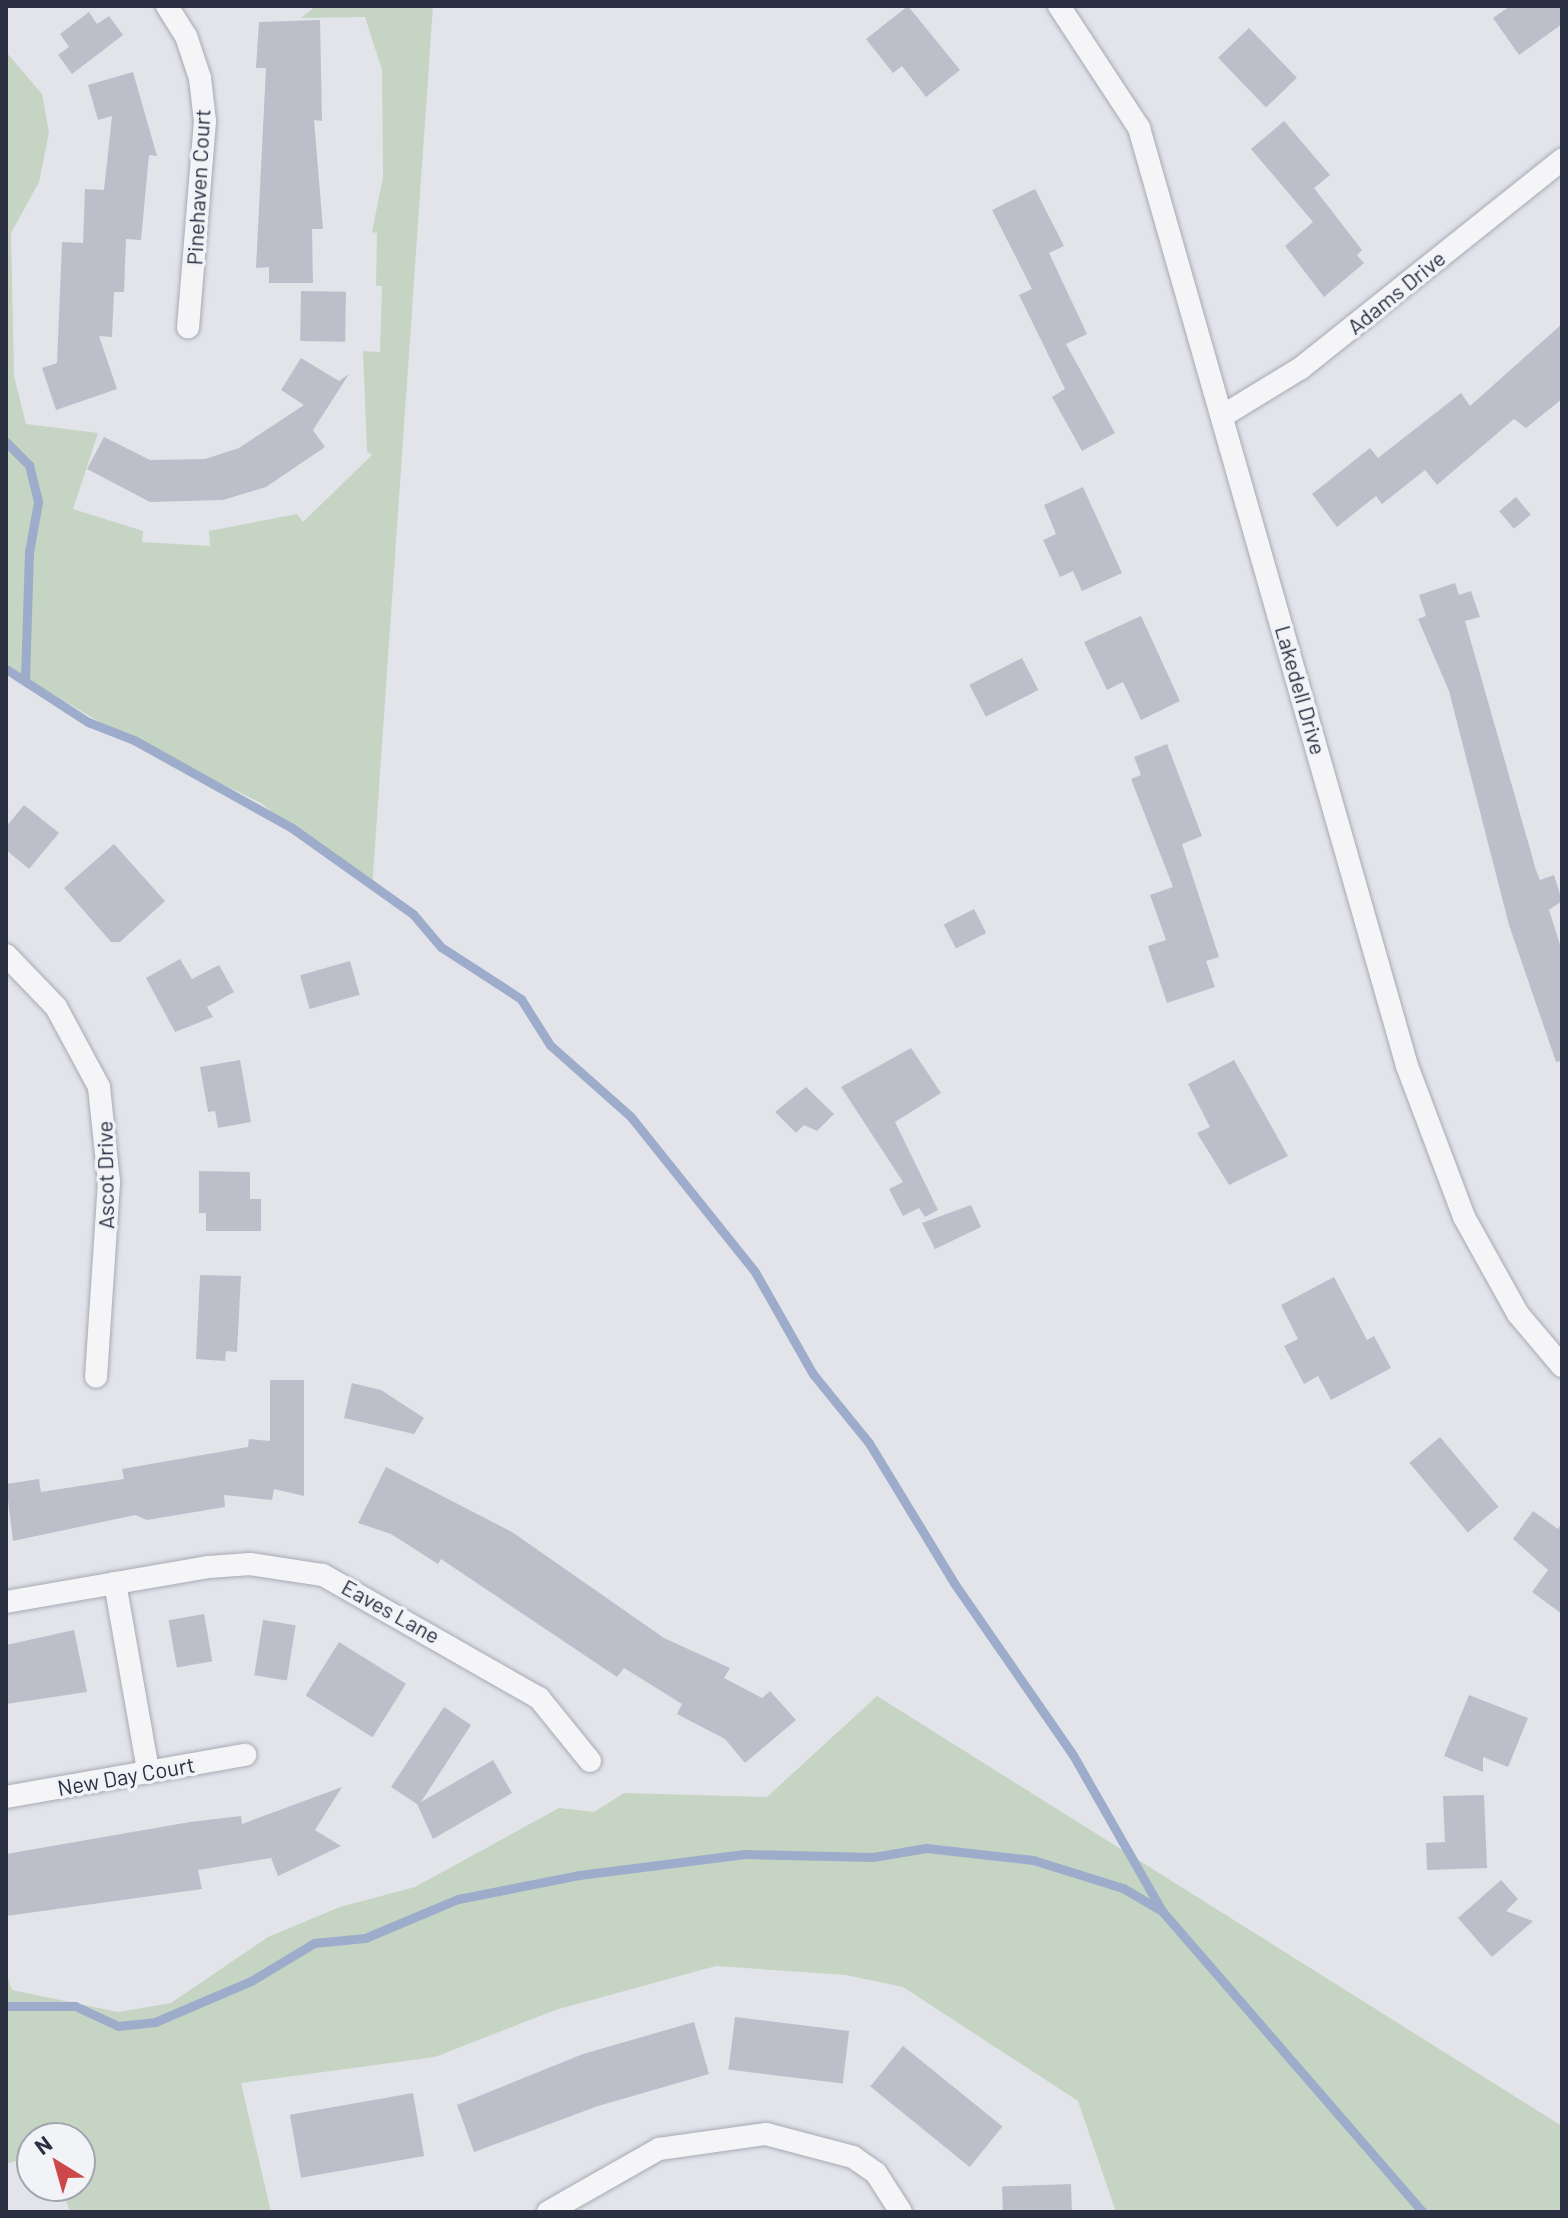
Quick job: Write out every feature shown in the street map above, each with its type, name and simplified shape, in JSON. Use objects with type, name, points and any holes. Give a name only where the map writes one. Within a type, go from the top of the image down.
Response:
[{"type":"street","name":"Pinehaven Court","points":[[167,6],[186,36],[200,78],[205,121],[188,327]]},
{"type":"street","name":"Lakedell Drive","points":[[1059,6],[1139,128],[1224,415],[1407,1066],[1470,1230],[1518,1314],[1562,1366]]},
{"type":"street","name":"Adams Drive","points":[[1224,415],[1301,368],[1562,160]]},
{"type":"street","name":"Ascot Drive","points":[[6,955],[56,1007],[99,1087],[109,1182],[96,1377]]},
{"type":"street","name":"Eaves Lane","points":[[6,1602],[250,1564],[323,1575],[539,1698],[590,1761]]},
{"type":"street","points":[[115,1583],[148,1771]]},
{"type":"street","name":"New Day Court","points":[[6,1797],[245,1755]]},
{"type":"street","points":[[548,2212],[659,2149],[766,2134],[853,2157],[876,2173],[901,2212]]},
{"type":"green space","points":[[316,6],[433,6],[372,889],[261,803],[127,738],[6,667],[6,52],[42,94],[49,133],[39,182],[11,233],[14,376],[26,424],[98,433],[73,509],[143,531],[142,542],[210,546],[209,531],[297,514],[303,522],[372,455],[367,451],[363,351],[380,352],[382,286],[376,286],[377,233],[372,232],[383,177],[382,70],[365,17],[301,18]]},
{"type":"green space","points":[[877,1696],[1562,2126],[1562,2212],[1116,2212],[1078,2101],[903,1987],[846,1975],[716,1966],[555,2010],[435,2057],[241,2083],[271,2212],[70,2212],[67,2202],[96,2202],[96,2122],[16,2122],[16,2161],[6,2164],[6,1972],[12,1990],[118,2012],[171,2003],[268,1937],[340,1907],[415,1887],[559,1808],[594,1812],[624,1793],[767,1797]]},
{"type":"building","points":[[908,6],[960,70],[926,97],[902,66],[893,73],[866,39]]},
{"type":"building","points":[[1510,6],[1562,6],[1562,24],[1519,55],[1493,18]]},
{"type":"building","points":[[89,12],[97,24],[109,16],[123,35],[72,74],[58,55],[69,47],[60,34]]},
{"type":"building","points":[[320,20],[322,121],[314,120],[323,229],[312,229],[313,283],[269,283],[269,267],[256,268],[266,68],[256,68],[259,22]]},
{"type":"building","points":[[1249,28],[1297,78],[1266,108],[1218,58]]},
{"type":"building","points":[[133,72],[157,156],[149,155],[141,240],[126,239],[124,292],[114,292],[112,337],[99,336],[117,389],[56,410],[42,368],[57,363],[62,242],[83,243],[85,189],[104,190],[112,116],[98,120],[88,85]]},
{"type":"building","points":[[1284,121],[1330,175],[1314,188],[1362,250],[1357,255],[1364,263],[1324,297],[1285,246],[1313,222],[1251,149]]},
{"type":"building","points":[[1035,189],[1064,246],[1049,253],[1087,334],[1066,344],[1115,433],[1082,451],[1052,397],[1065,389],[1019,295],[1032,289],[992,210]]},
{"type":"building","points":[[301,291],[346,292],[345,342],[300,341]]},
{"type":"building","points":[[1562,324],[1562,399],[1526,428],[1514,419],[1437,485],[1425,470],[1382,504],[1376,496],[1337,527],[1312,494],[1370,448],[1378,458],[1461,393],[1470,406]]},
{"type":"building","points":[[301,358],[339,381],[349,374],[313,430],[325,447],[266,487],[223,500],[150,502],[87,469],[104,437],[150,460],[205,459],[239,448],[304,405],[281,390]]},
{"type":"building","points":[[1083,487],[1122,573],[1082,591],[1073,571],[1060,577],[1043,540],[1056,534],[1044,505]]},
{"type":"building","points":[[1516,497],[1531,515],[1514,529],[1499,511]]},
{"type":"building","points":[[1455,583],[1459,595],[1471,591],[1480,617],[1465,621],[1536,870],[1540,880],[1554,875],[1562,901],[1549,910],[1562,951],[1562,1061],[1556,1062],[1509,925],[1449,691],[1418,619],[1426,616],[1419,595]]},
{"type":"building","points":[[1141,616],[1180,701],[1141,720],[1123,682],[1107,690],[1084,642]]},
{"type":"building","points":[[1022,658],[1038,690],[986,717],[969,685]]},
{"type":"building","points":[[1167,744],[1202,836],[1182,844],[1219,957],[1206,961],[1215,987],[1167,1003],[1148,946],[1166,940],[1150,895],[1173,887],[1131,779],[1141,775],[1134,757]]},
{"type":"building","points":[[24,805],[59,833],[29,869],[6,850],[6,827]]},
{"type":"building","points":[[114,844],[165,901],[120,942],[111,942],[64,888]]},
{"type":"building","points":[[974,909],[986,933],[956,948],[944,924]]},
{"type":"building","points":[[180,959],[192,979],[219,965],[234,992],[207,1007],[213,1017],[175,1032],[146,978]]},
{"type":"building","points":[[350,961],[360,995],[310,1009],[300,975]]},
{"type":"building","points":[[911,1048],[941,1093],[895,1122],[938,1210],[925,1217],[919,1208],[903,1216],[889,1189],[903,1182],[841,1087]]},
{"type":"building","points":[[240,1060],[251,1122],[218,1128],[215,1111],[208,1112],[200,1067]]},
{"type":"building","points":[[1234,1060],[1288,1156],[1229,1185],[1197,1133],[1210,1127],[1188,1084]]},
{"type":"building","points":[[806,1087],[834,1114],[817,1131],[804,1125],[796,1133],[775,1112]]},
{"type":"building","points":[[199,1171],[250,1172],[250,1199],[261,1199],[261,1231],[206,1231],[206,1213],[199,1213]]},
{"type":"building","points":[[971,1205],[981,1227],[935,1249],[922,1223]]},
{"type":"building","points":[[200,1275],[241,1276],[237,1352],[226,1351],[225,1361],[196,1359]]},
{"type":"building","points":[[1334,1277],[1367,1340],[1374,1336],[1391,1368],[1331,1400],[1318,1376],[1304,1384],[1284,1346],[1298,1339],[1281,1305]]},
{"type":"building","points":[[270,1380],[304,1380],[304,1496],[274,1489],[272,1500],[224,1495],[225,1507],[147,1520],[135,1515],[13,1541],[6,1484],[39,1479],[41,1492],[124,1479],[122,1469],[248,1447],[249,1439],[270,1441]]},
{"type":"building","points":[[352,1383],[381,1390],[424,1418],[414,1434],[344,1418]]},
{"type":"building","points":[[1440,1437],[1498,1507],[1468,1532],[1409,1463]]},
{"type":"building","points":[[386,1467],[512,1532],[664,1638],[730,1668],[724,1678],[762,1698],[770,1691],[796,1720],[745,1763],[725,1739],[677,1714],[682,1704],[624,1668],[617,1677],[441,1559],[438,1564],[391,1534],[358,1523]]},
{"type":"building","points":[[1533,1511],[1558,1529],[1562,1523],[1562,1614],[1532,1592],[1548,1570],[1513,1539]]},
{"type":"building","points":[[204,1614],[212,1661],[177,1668],[169,1620]]},
{"type":"building","points":[[263,1620],[296,1625],[287,1680],[254,1675]]},
{"type":"building","points":[[74,1630],[87,1692],[6,1704],[6,1645]]},
{"type":"building","points":[[339,1642],[406,1684],[373,1737],[306,1695]]},
{"type":"building","points":[[1469,1695],[1528,1718],[1508,1767],[1483,1757],[1483,1772],[1444,1756]]},
{"type":"building","points":[[444,1707],[471,1725],[421,1802],[493,1760],[512,1793],[433,1839],[417,1804],[391,1787]]},
{"type":"building","points":[[342,1787],[315,1830],[341,1846],[278,1876],[271,1858],[198,1870],[202,1889],[6,1916],[6,1854],[190,1822],[241,1816],[242,1824]]},
{"type":"building","points":[[1484,1795],[1487,1868],[1427,1870],[1426,1843],[1445,1842],[1443,1796]]},
{"type":"building","points":[[1501,1880],[1518,1899],[1506,1911],[1533,1921],[1492,1957],[1458,1918]]},
{"type":"building","points":[[735,2017],[849,2031],[843,2084],[729,2070]]},
{"type":"building","points":[[694,2022],[709,2074],[598,2106],[474,2152],[457,2105],[583,2054]]},
{"type":"building","points":[[903,2046],[1002,2127],[970,2167],[870,2086]]},
{"type":"building","points":[[413,2093],[424,2156],[301,2178],[290,2115]]},
{"type":"building","points":[[1071,2184],[1072,2212],[1003,2212],[1002,2186]]},
{"type":"waterway","points":[[6,442],[29,465],[38,502],[29,552],[25,678]]},
{"type":"waterway","points":[[6,669],[88,722],[134,740],[292,828],[413,914],[441,947],[521,999],[550,1045],[631,1117],[755,1272],[813,1374],[869,1443],[954,1583],[1073,1755],[1162,1911]]},
{"type":"waterway","points":[[6,2006],[75,2006],[118,2026],[155,2022],[251,1981],[314,1943],[365,1938],[458,1899],[579,1875],[745,1854],[873,1857],[926,1848],[1033,1860],[1123,1888],[1162,1911],[1423,2212]]}]
